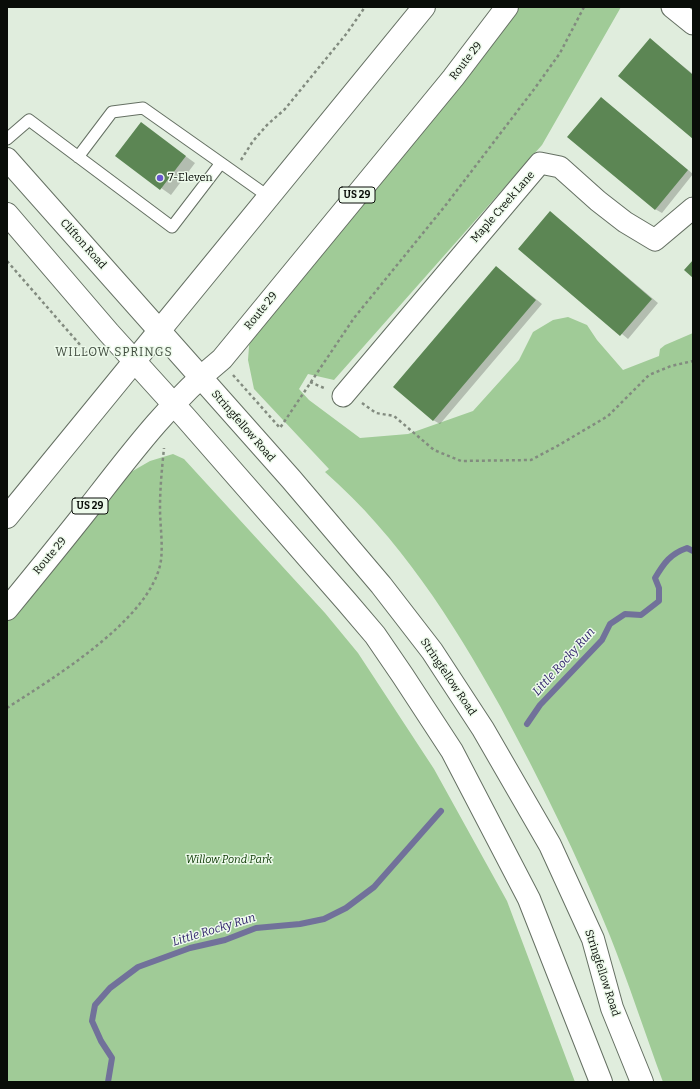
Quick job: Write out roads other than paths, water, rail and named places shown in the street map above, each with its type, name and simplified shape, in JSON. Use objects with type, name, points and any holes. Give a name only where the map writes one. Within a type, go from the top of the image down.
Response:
[{"type":"main road","points":[[7,517],[159,329],[424,7]]},
{"type":"main road","name":"Route 29","points":[[7,608],[67,536],[154,425],[200,377],[227,353],[453,78],[507,7]]},
{"type":"main road","name":"Clifton Road","points":[[7,159],[159,329]]},
{"type":"main road","points":[[7,214],[109,333],[174,404],[374,635],[452,751],[529,898],[601,1082]]},
{"type":"main road","name":"Stringfellow Road","points":[[159,329],[381,585],[432,651],[483,729],[550,845],[577,903],[593,939],[612,1008],[642,1082]]},
{"type":"street","points":[[672,7],[693,24]]},
{"type":"street","name":"Maple Creek Lane","points":[[343,396],[540,163],[560,167],[614,214],[655,240],[693,208]]},
{"type":"lane","points":[[78,157],[112,112],[144,108],[269,197]]},
{"type":"lane","points":[[7,139],[29,120],[172,227],[221,163]]},
{"type":"waterway","name":"Little Rocky Run","points":[[527,724],[540,705],[602,640],[610,624],[625,614],[641,615],[659,601],[659,588],[655,578],[668,560],[681,550],[687,548],[693,551]]},
{"type":"waterway","name":"Little Rocky Run","points":[[108,1082],[112,1058],[101,1041],[92,1021],[95,1005],[110,988],[138,967],[190,948],[225,940],[256,928],[300,924],[324,919],[346,908],[374,887],[441,811]]},
{"type":"place","name":"7-Eleven","points":[[160,178]]},
{"type":"district","name":"WILLOW SPRINGS","points":[[114,353]]},
{"type":"park label","name":"Willow Pond Park","points":[[229,860]]}]
